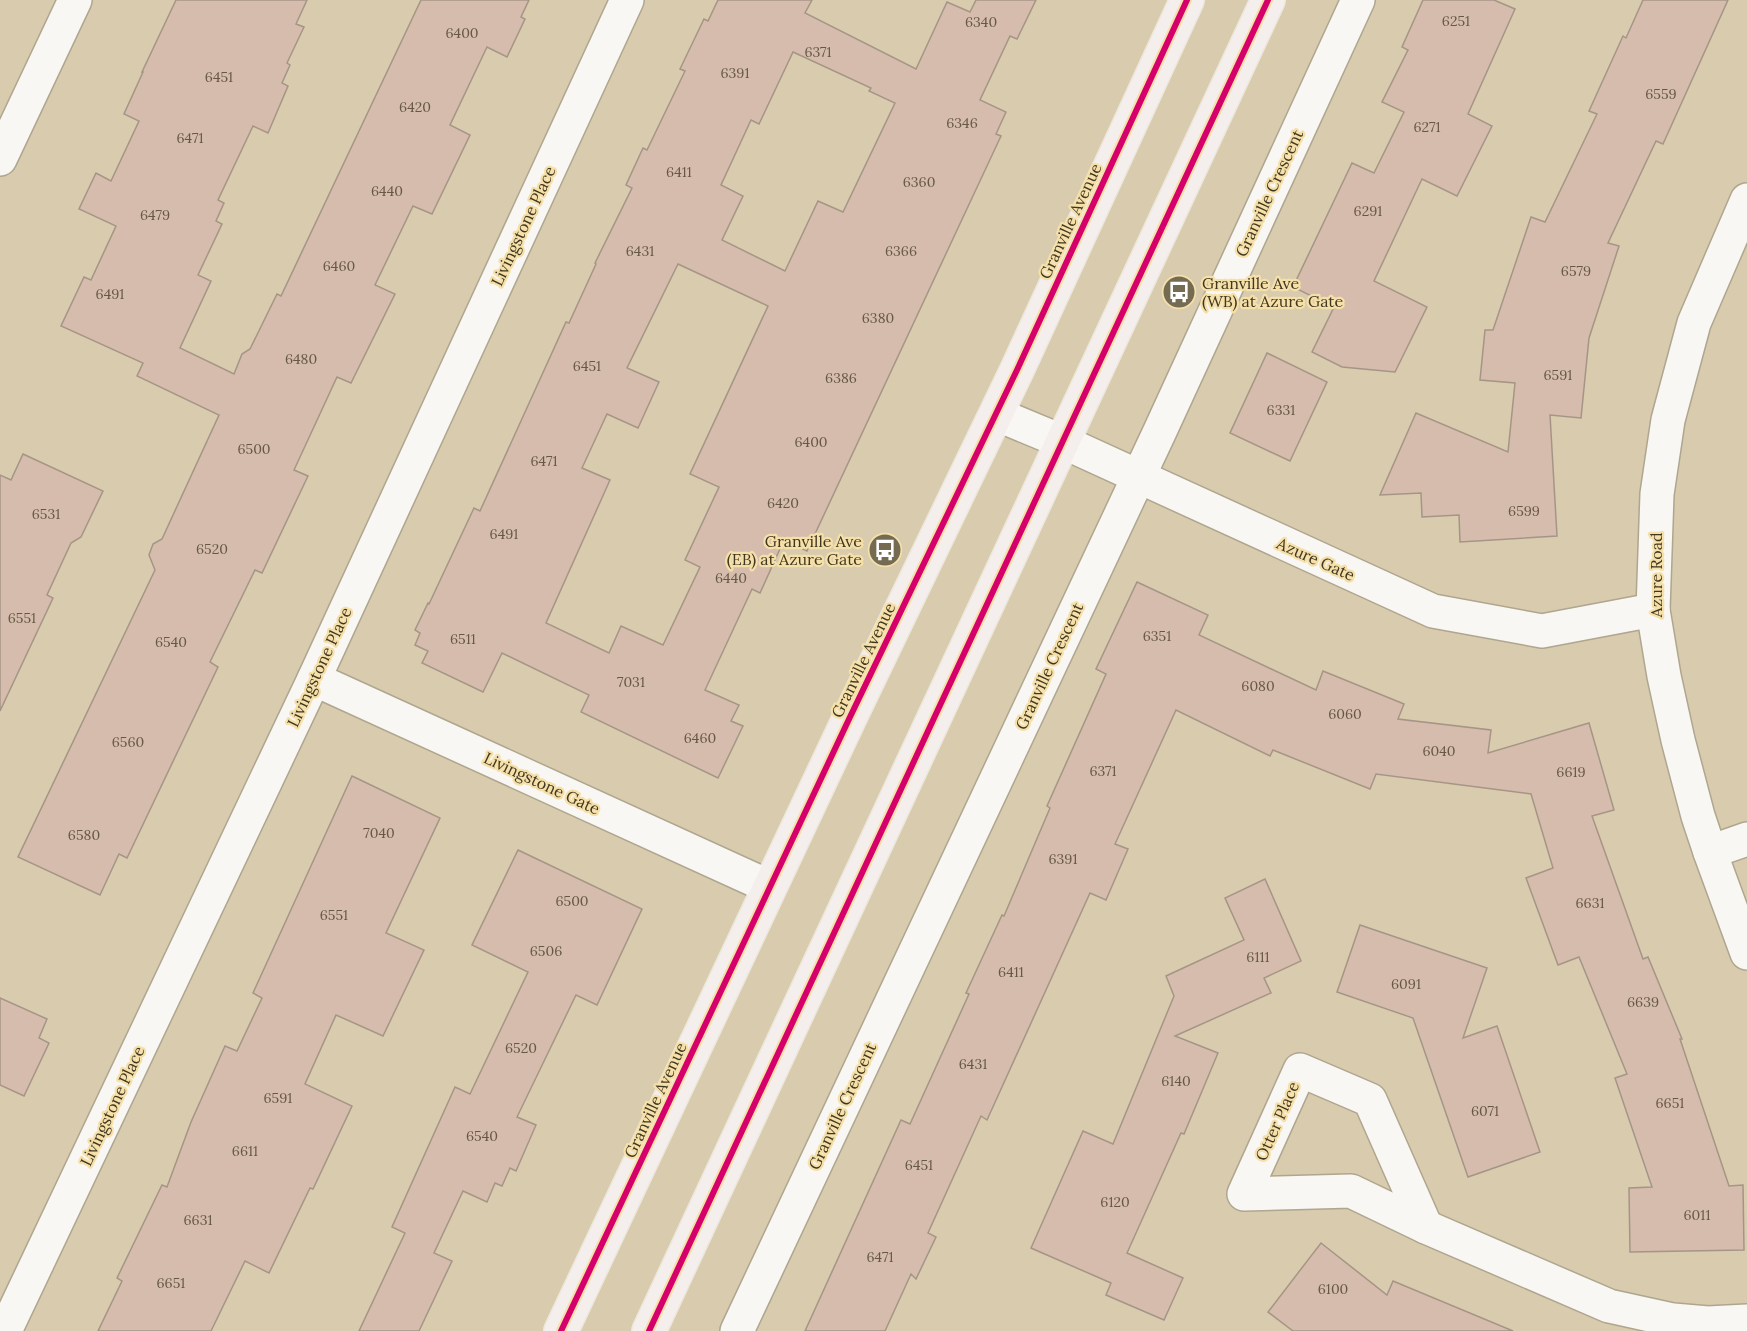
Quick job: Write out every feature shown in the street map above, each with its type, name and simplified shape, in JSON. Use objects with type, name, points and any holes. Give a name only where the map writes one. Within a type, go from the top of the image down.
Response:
[{"type":"main road","name":"Granville Avenue","points":[[561,1331],[996,414],[1187,0]]},
{"type":"main road","points":[[649,1331],[829,949],[1061,441],[1268,0]]},
{"type":"street","points":[[0,159],[75,0]]},
{"type":"street","name":"Livingstone Place","points":[[5,1331],[314,679],[627,0]]},
{"type":"street","name":"Granville Crescent","points":[[736,1331],[1138,476],[1358,0]]},
{"type":"street","name":"Azure Road","points":[[1747,200],[1694,323],[1668,420],[1657,494],[1653,610],[1678,740],[1710,852],[1747,953]]},
{"type":"street","name":"Azure Gate","points":[[996,414],[1061,441],[1433,611],[1542,632],[1653,610]]},
{"type":"street","name":"Livingstone Gate","points":[[314,679],[770,887]]},
{"type":"street","points":[[1710,852],[1747,839]]},
{"type":"street","name":"Otter Place","points":[[1426,1227],[1370,1100],[1300,1070],[1244,1194],[1351,1191],[1426,1227],[1610,1306],[1673,1320],[1708,1323],[1747,1321]]},
{"type":"building","points":[[176,0],[307,0],[296,24],[304,27],[287,63],[290,65],[282,83],[288,86],[268,133],[253,126],[218,200],[224,203],[216,221],[222,224],[198,275],[211,281],[180,348],[234,374],[242,354],[250,349],[277,294],[281,296],[421,0],[529,0],[521,17],[525,19],[507,57],[487,47],[450,125],[470,135],[432,214],[413,206],[375,285],[395,294],[351,383],[337,377],[294,470],[308,476],[262,573],[255,570],[210,662],[218,667],[127,858],[119,854],[100,895],[18,857],[155,570],[149,555],[153,544],[162,539],[219,415],[137,376],[143,363],[61,326],[84,277],[91,280],[116,226],[79,209],[96,173],[111,181],[139,121],[124,114]]},
{"type":"building","points":[[718,0],[812,0],[805,13],[916,69],[947,2],[970,12],[976,0],[1036,0],[1017,39],[1010,36],[980,100],[1006,112],[996,134],[1001,136],[807,551],[784,540],[760,593],[752,589],[705,690],[739,705],[731,721],[743,726],[718,778],[581,712],[589,695],[502,653],[483,692],[422,663],[428,651],[415,645],[420,633],[415,630],[474,508],[480,511],[566,322],[569,323],[595,263],[632,188],[626,185],[643,148],[647,150],[685,71],[680,69],[704,19],[708,21]],"holes":[[[793,52],[871,88],[869,91],[895,103],[843,212],[818,201],[785,271],[722,240],[743,196],[721,185],[751,120],[759,124]],[[678,264],[768,306],[690,474],[719,487],[685,560],[700,567],[663,645],[621,626],[609,653],[546,623],[610,480],[582,468],[607,414],[638,428],[659,382],[627,368]]]},
{"type":"building","points":[[1423,0],[1494,0],[1515,9],[1468,114],[1492,126],[1457,196],[1422,179],[1374,281],[1427,307],[1395,372],[1342,367],[1312,352],[1334,307],[1293,287],[1352,163],[1374,173],[1404,112],[1382,102],[1408,50],[1402,47]]},
{"type":"building","points":[[1643,0],[1728,0],[1663,144],[1656,141],[1608,243],[1619,246],[1589,338],[1581,418],[1550,415],[1557,536],[1460,542],[1459,515],[1422,517],[1421,493],[1380,495],[1416,413],[1508,452],[1515,383],[1480,380],[1485,330],[1493,330],[1531,217],[1545,222],[1597,114],[1589,111],[1623,36],[1626,38]]},
{"type":"building","points":[[1267,353],[1327,382],[1290,461],[1230,433]]},
{"type":"building","points":[[23,454],[103,491],[81,537],[71,543],[47,595],[53,598],[0,711],[0,475],[11,480]]},
{"type":"building","points":[[1137,582],[1208,615],[1199,635],[1316,690],[1323,671],[1404,704],[1398,719],[1491,730],[1488,753],[1589,723],[1614,810],[1592,816],[1643,959],[1648,957],[1682,1039],[1680,1039],[1729,1186],[1743,1185],[1744,1250],[1630,1252],[1629,1188],[1652,1187],[1615,1078],[1627,1074],[1579,957],[1558,965],[1526,878],[1553,868],[1531,794],[1376,774],[1370,789],[1273,750],[1270,756],[1176,710],[1115,844],[1128,849],[1106,900],[1090,893],[987,1120],[981,1116],[928,1233],[936,1237],[916,1279],[911,1274],[885,1331],[805,1331],[901,1120],[910,1124],[969,994],[966,993],[1002,915],[1004,916],[1050,808],[1047,806],[1106,674],[1096,669]]},
{"type":"building","points":[[352,776],[440,818],[386,933],[424,950],[383,1036],[336,1015],[305,1084],[352,1106],[313,1189],[310,1188],[269,1273],[245,1261],[211,1331],[98,1331],[122,1281],[117,1278],[162,1185],[167,1187],[191,1122],[225,1046],[237,1051],[262,998],[253,993]]},
{"type":"building","points":[[518,850],[642,909],[597,1005],[576,995],[517,1117],[536,1125],[516,1171],[510,1168],[502,1186],[495,1183],[487,1202],[463,1191],[434,1253],[452,1261],[419,1331],[359,1331],[405,1233],[392,1227],[455,1087],[470,1094],[528,972],[472,945]]},
{"type":"building","points":[[1265,879],[1301,961],[1264,978],[1271,993],[1175,1036],[1218,1053],[1184,1134],[1181,1133],[1127,1253],[1183,1278],[1164,1320],[1106,1295],[1111,1283],[1031,1248],[1083,1131],[1113,1144],[1174,996],[1166,976],[1244,940],[1225,898]]},
{"type":"building","points":[[1360,925],[1487,968],[1463,1038],[1497,1026],[1540,1152],[1468,1177],[1413,1018],[1337,992]]},
{"type":"building","points":[[0,998],[47,1019],[39,1038],[49,1043],[24,1096],[0,1085]]},
{"type":"building","points":[[1321,1243],[1387,1295],[1393,1281],[1513,1331],[1293,1331],[1268,1312]]},
{"type":"cycle path","points":[[561,1331],[850,717],[1017,370],[1187,0]]},
{"type":"cycle path","points":[[649,1331],[1268,0]]},
{"type":"place","name":"Granville Ave (WB) at Azure Gate","points":[[1179,292]]},
{"type":"place","name":"Granville Ave (EB) at Azure Gate","points":[[885,550]]}]
